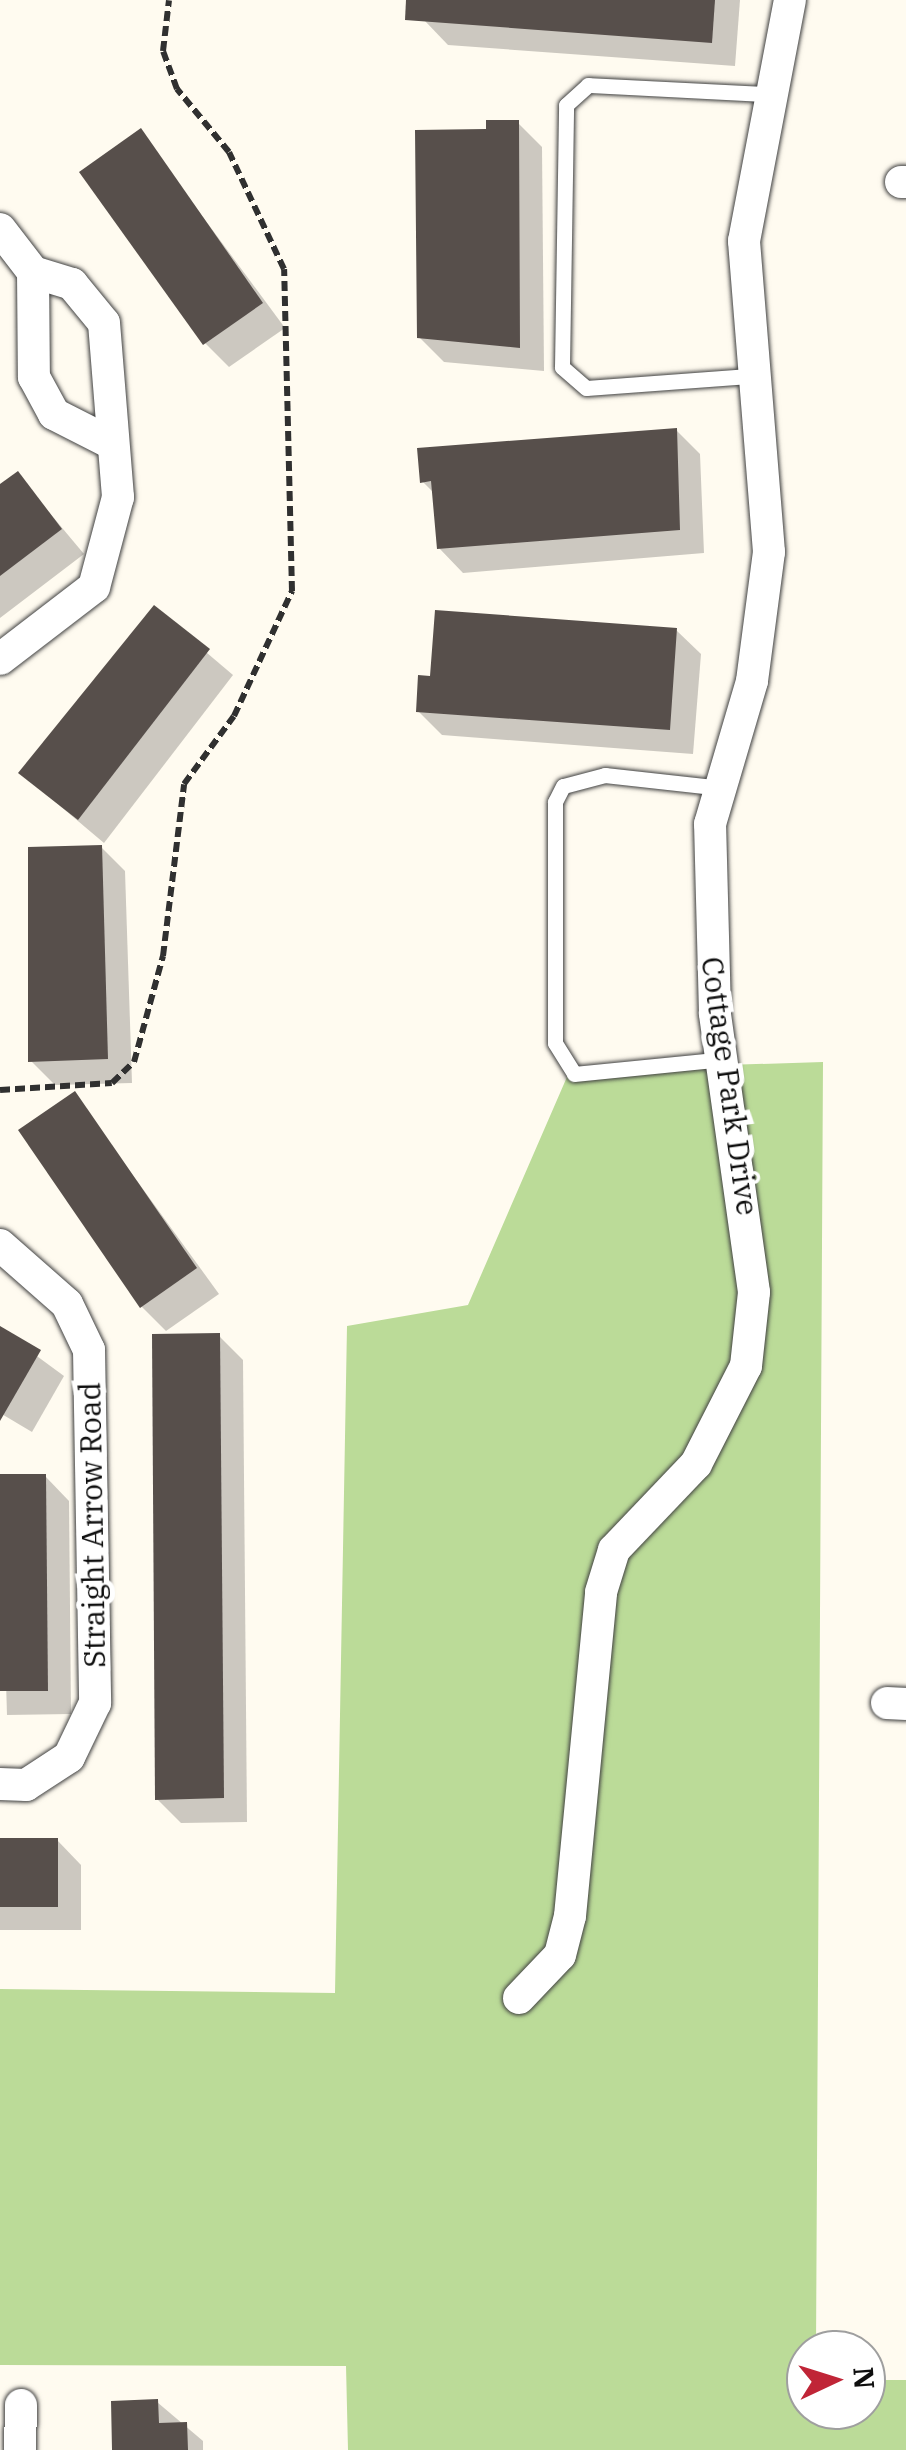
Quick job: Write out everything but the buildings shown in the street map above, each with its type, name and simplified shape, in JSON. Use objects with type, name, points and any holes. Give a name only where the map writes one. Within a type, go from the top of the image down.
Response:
[{"type":"street","name":"Cottage Park Drive","points":[[519,1998],[560,1955],[570,1916],[601,1592],[614,1550],[696,1464],[746,1366],[750,1236],[723,1059],[710,824],[752,682],[770,552],[749,376],[744,241],[766,94],[790,0]]},
{"type":"street","points":[[0,229],[34,272],[72,284],[104,323],[108,441],[118,497],[94,587],[0,659]]},
{"type":"street","points":[[34,272],[34,377],[54,414],[108,441]]},
{"type":"street","name":"Straight Arrow Road","points":[[0,1246],[67,1304],[88,1350],[95,1703],[69,1757],[26,1785],[0,1784]]},
{"type":"street","points":[[20,2450],[21,2405]]},
{"type":"lane","points":[[749,376],[586,388],[562,367],[566,104],[588,85],[766,94]]},
{"type":"lane","points":[[722,788],[605,774],[563,786],[555,802],[555,1043],[574,1074],[723,1059]]},
{"type":"path","points":[[0,1090],[112,1083],[134,1062],[163,956],[184,784],[234,716],[292,591],[284,269],[229,152],[177,89],[163,51],[169,0]]},
{"type":"green space","points":[[823,1062],[816,2330],[786,2330],[786,2430],[886,2430],[886,2380],[906,2380],[906,2450],[348,2450],[346,2366],[0,2365],[0,1989],[335,1993],[347,1326],[468,1305],[570,1070]]}]
